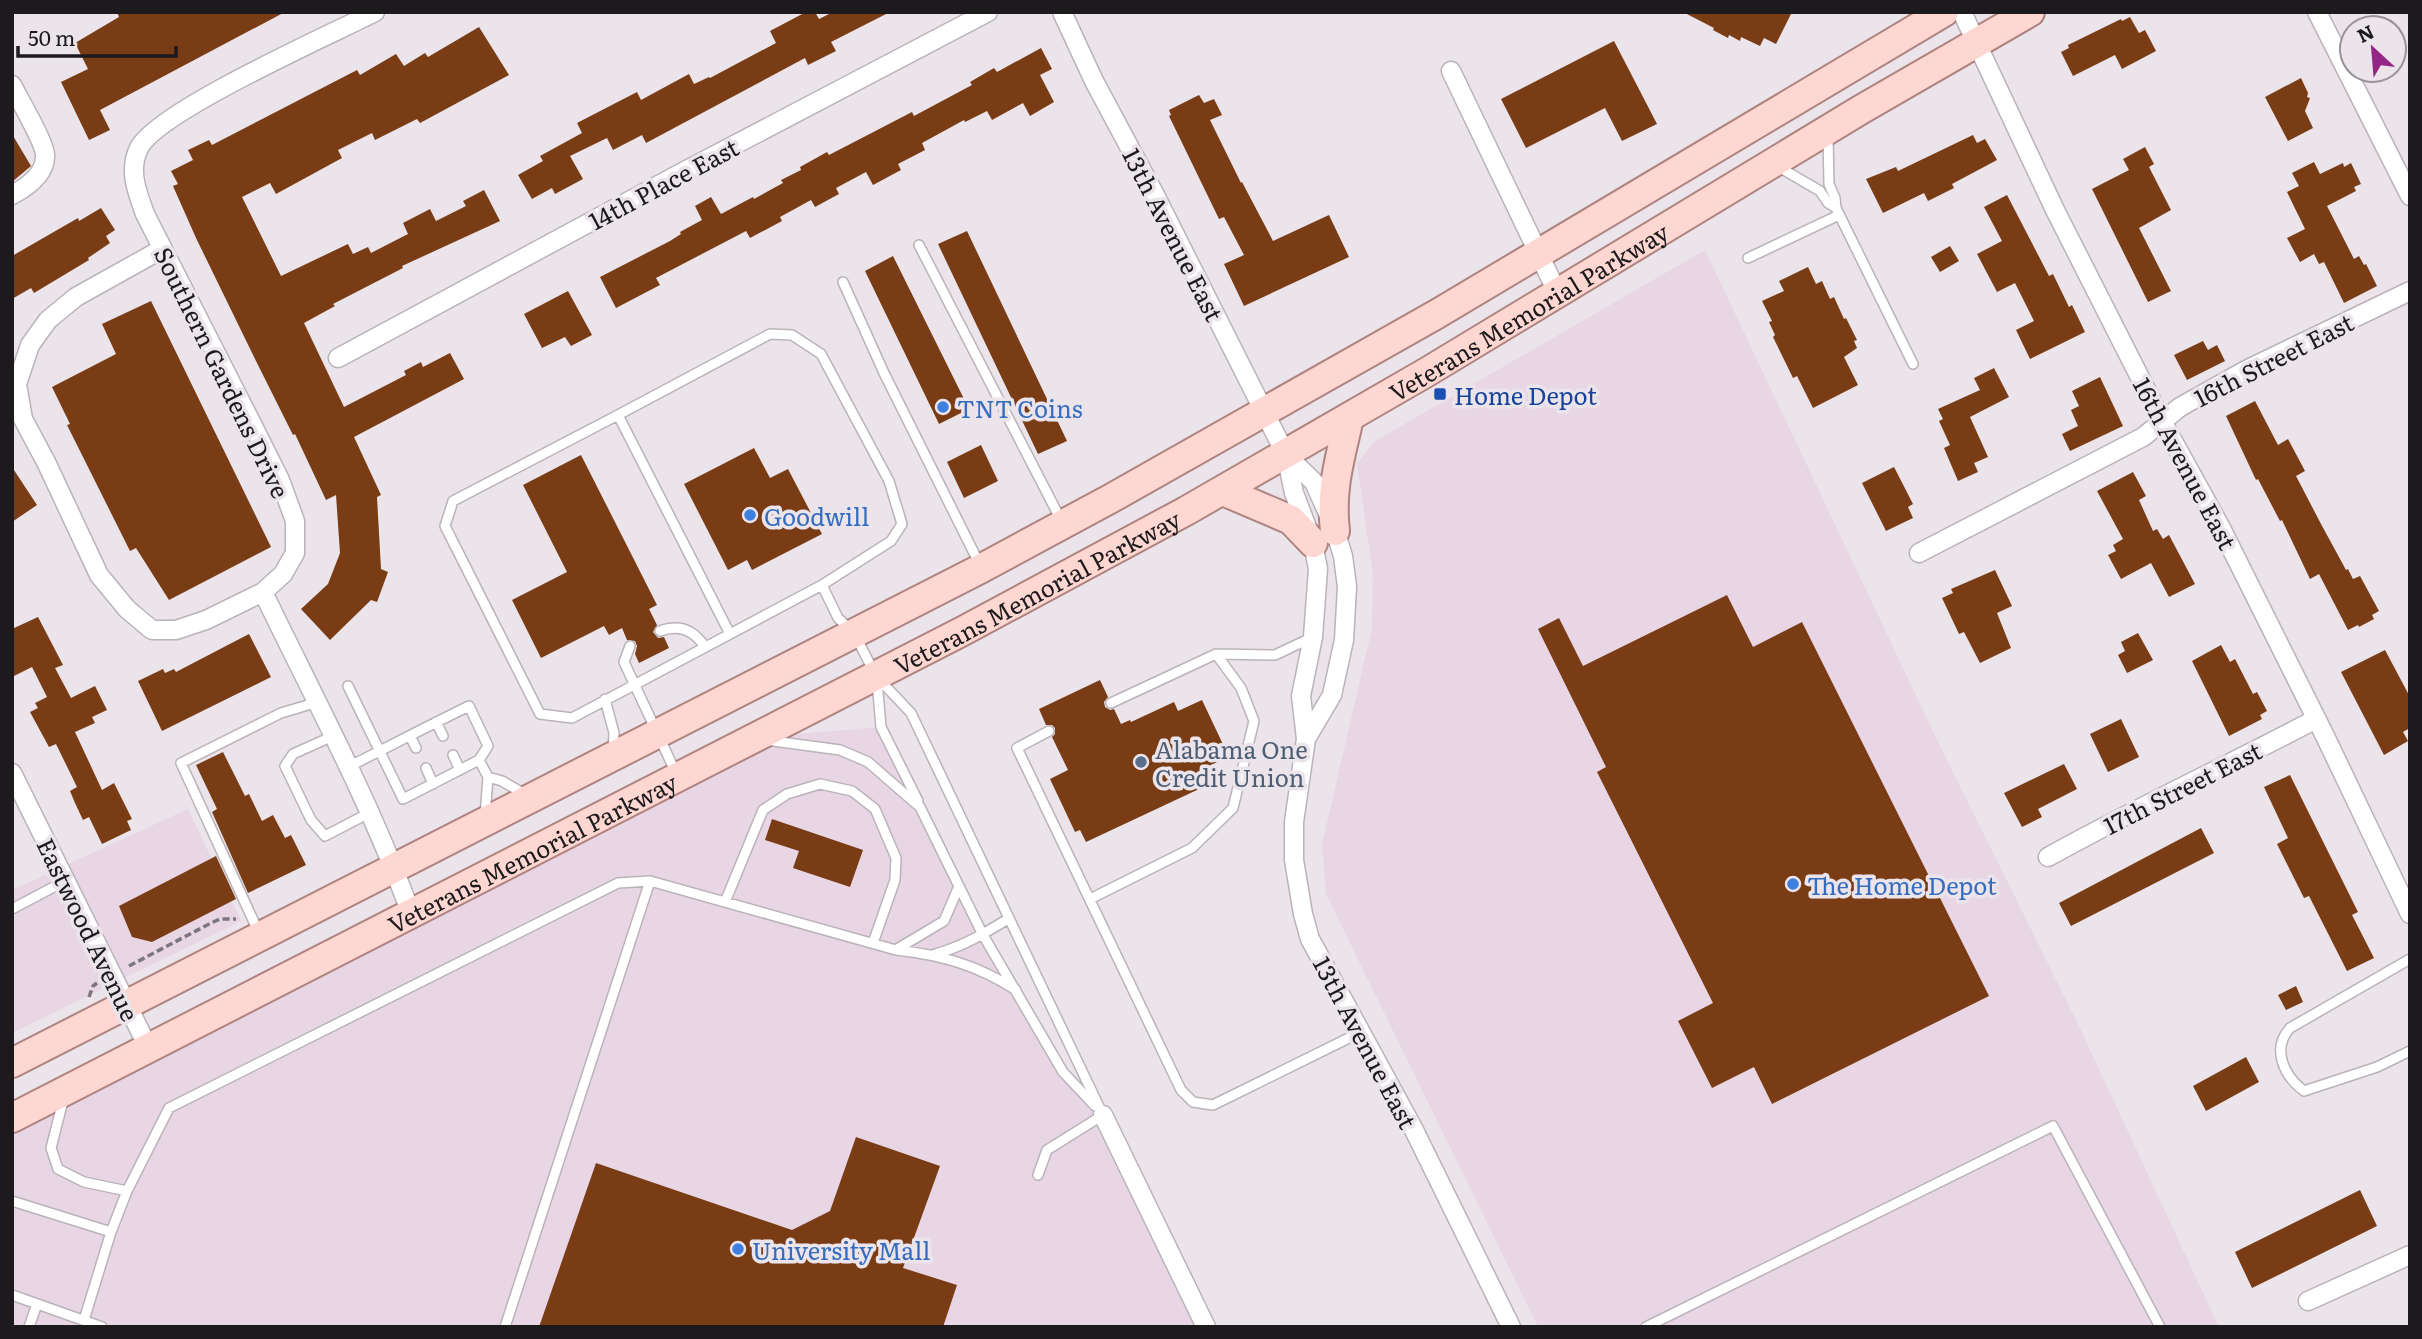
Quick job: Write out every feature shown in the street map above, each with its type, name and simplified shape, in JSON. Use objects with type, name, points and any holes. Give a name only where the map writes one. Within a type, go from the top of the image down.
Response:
[{"type":"main road","name":"Veterans Memorial Parkway","points":[[13,1061],[658,734],[1063,524],[1538,255],[1944,12]]},
{"type":"main road","name":"Veterans Memorial Parkway","points":[[12,1118],[876,676],[1223,491],[1558,294],[1772,163],[2031,12]]},
{"type":"main road","points":[[1223,491],[1324,537],[1349,418]]},
{"type":"street","name":"Southern Gardens Drive","points":[[263,592],[283,574],[295,553],[295,522],[274,469],[145,214],[135,187],[132,168],[140,146],[166,122],[375,12]]},
{"type":"street","name":"14th Place East","points":[[338,358],[988,12]]},
{"type":"street","name":"13th Avenue East","points":[[1062,12],[1094,82],[1155,195],[1286,455],[1294,493],[1324,537],[1343,556],[1348,586],[1344,640],[1332,695],[1306,739]]},
{"type":"street","name":"16th Avenue East","points":[[1962,12],[2055,210],[2162,421],[2220,526],[2410,914]]},
{"type":"street","points":[[2316,12],[2410,196]]},
{"type":"street","points":[[1451,71],[1558,294]]},
{"type":"street","points":[[12,85],[45,153],[42,168],[27,187],[12,195]]},
{"type":"street","points":[[162,249],[76,297],[48,320],[30,345],[17,384],[23,419],[72,514],[99,575],[127,609],[152,630],[176,630],[206,620],[263,592],[318,702],[394,867],[411,914]]},
{"type":"street","name":"16th Street East","points":[[1919,553],[2143,438],[2180,407],[2246,370],[2410,291]]},
{"type":"street","name":"13th Avenue East","points":[[1286,455],[1314,482],[1324,537],[1318,569],[1313,637],[1301,695],[1306,739],[1294,822],[1294,860],[1303,914],[1310,939],[1413,1128],[1511,1327]]},
{"type":"street","name":"17th Street East","points":[[2048,857],[2107,824],[2316,719]]},
{"type":"street","name":"Eastwood Avenue","points":[[12,773],[148,1047]]},
{"type":"street","points":[[1103,1115],[1206,1327]]},
{"type":"street","points":[[2308,1301],[2410,1255]]},
{"type":"lane","points":[[1828,130],[1829,184],[1837,212],[1913,364]]},
{"type":"lane","points":[[1772,163],[1820,191],[1837,212]]},
{"type":"lane","points":[[1748,258],[1837,212]]},
{"type":"lane","points":[[919,245],[1063,524]]},
{"type":"lane","points":[[843,282],[894,394],[982,568]]},
{"type":"lane","points":[[770,334],[792,335],[821,354],[889,481],[902,524],[891,541],[821,585],[572,718],[540,714],[445,526],[453,501],[770,334]]},
{"type":"lane","points":[[618,415],[730,634]]},
{"type":"lane","points":[[821,585],[838,618],[854,633],[876,676],[911,713],[1103,1115]]},
{"type":"lane","points":[[660,631],[674,626],[697,635],[705,648]]},
{"type":"lane","points":[[1111,703],[1216,654],[1275,655],[1313,637]]},
{"type":"lane","points":[[631,646],[624,662],[678,777]]},
{"type":"lane","points":[[1090,899],[1192,848],[1233,808],[1254,721],[1241,688],[1216,654]]},
{"type":"lane","points":[[876,676],[881,727],[983,935],[1063,1072],[1103,1115]]},
{"type":"lane","points":[[348,686],[378,752],[403,799],[479,760],[488,746],[469,706],[436,722],[410,736],[378,752],[348,767]]},
{"type":"lane","points":[[605,699],[614,733],[613,756]]},
{"type":"lane","points":[[260,936],[181,763],[281,713],[318,702]]},
{"type":"lane","points":[[436,722],[443,736]]},
{"type":"lane","points":[[1049,732],[1017,748],[1181,1090],[1193,1102],[1213,1105],[1361,1032]]},
{"type":"lane","points":[[333,736],[293,754],[285,766],[311,820],[325,836],[369,813]]},
{"type":"lane","points":[[410,736],[416,748]]},
{"type":"lane","points":[[751,738],[849,754],[868,762],[920,807]]},
{"type":"lane","points":[[453,755],[460,771]]},
{"type":"lane","points":[[479,760],[488,777],[484,821]]},
{"type":"lane","points":[[426,768],[433,784]]},
{"type":"lane","points":[[488,777],[502,781],[531,797]]},
{"type":"lane","points":[[726,902],[763,810],[787,794],[820,784],[852,791],[875,809],[896,858],[895,880],[873,943]]},
{"type":"lane","points":[[12,909],[65,881]]},
{"type":"lane","points":[[505,1327],[650,881]]},
{"type":"lane","points":[[83,1320],[127,1191],[169,1108],[618,883],[650,881],[896,950],[934,954],[994,976],[1016,990]]},
{"type":"lane","points":[[896,950],[944,921],[959,886]]},
{"type":"lane","points":[[934,954],[951,950],[983,935],[1008,919]]},
{"type":"lane","points":[[2410,959],[2290,1028],[2281,1038],[2279,1052],[2294,1084],[2304,1091],[2377,1067],[2410,1051]]},
{"type":"lane","points":[[66,1090],[61,1119],[51,1148],[58,1169],[84,1182],[127,1191]]},
{"type":"lane","points":[[1038,1175],[1047,1150],[1103,1115]]},
{"type":"lane","points":[[1646,1327],[2053,1126],[2160,1327]]},
{"type":"lane","points":[[12,1201],[111,1232]]},
{"type":"lane","points":[[12,1296],[102,1327]]},
{"type":"lane","points":[[29,1327],[37,1304]]},
{"type":"shaded area","points":[[1705,250],[1940,746],[2078,1024],[2219,1327],[1538,1327],[1326,894],[1322,845],[1372,628],[1373,575],[1357,463],[1375,441]]},
{"type":"shaded area","name":"University Mall","points":[[881,727],[983,935],[1063,1072],[1103,1115],[1209,1327],[12,1327],[12,1120],[751,738]]},
{"type":"shaded area","points":[[188,809],[241,921],[12,1033],[12,890]]},
{"type":"building","points":[[117,12],[285,12],[100,110],[110,130],[89,140],[61,82],[88,69],[75,43],[119,17]]},
{"type":"building","points":[[806,12],[815,12],[819,19],[833,12],[890,12],[831,42],[836,51],[808,65],[805,58],[646,143],[642,135],[613,150],[607,138],[570,156],[583,179],[555,194],[552,188],[532,199],[518,175],[543,161],[540,156],[582,133],[577,123],[637,92],[641,100],[689,74],[694,84],[710,78],[776,43],[770,31]]},
{"type":"building","points":[[1683,12],[1792,12],[1776,44],[1764,38],[1760,46],[1741,37],[1740,41],[1729,35],[1728,38]]},
{"type":"building","points":[[2130,17],[2139,33],[2145,30],[2156,51],[2122,69],[2115,55],[2073,76],[2061,52],[2069,48],[2068,45]]},
{"type":"building","points":[[479,27],[509,75],[420,123],[417,119],[375,140],[372,133],[338,150],[342,158],[276,194],[270,183],[242,197],[281,276],[348,244],[353,254],[368,247],[371,253],[408,234],[403,223],[430,209],[436,221],[466,206],[463,201],[484,190],[500,221],[402,266],[403,268],[333,304],[335,306],[304,323],[344,407],[406,375],[404,371],[421,362],[423,367],[450,353],[464,379],[354,437],[381,495],[377,497],[381,569],[388,572],[377,602],[371,600],[330,640],[301,609],[328,584],[340,553],[336,495],[326,500],[196,238],[173,186],[178,184],[171,171],[193,160],[188,150],[209,140],[212,145],[357,70],[360,75],[396,54],[404,66],[425,53],[428,57]]},
{"type":"building","points":[[1614,41],[1657,124],[1622,141],[1605,108],[1526,148],[1501,99]]},
{"type":"building","points":[[1041,48],[1052,69],[1040,75],[1054,102],[1030,116],[1023,103],[992,120],[987,111],[965,122],[964,120],[922,143],[925,150],[898,164],[901,170],[873,185],[866,172],[836,188],[839,194],[815,207],[811,200],[780,217],[782,221],[750,238],[746,231],[656,278],[660,285],[616,308],[600,277],[670,241],[702,220],[695,206],[711,197],[721,214],[753,197],[754,199],[783,183],[781,180],[827,152],[829,155],[912,112],[914,116],[972,85],[970,82],[994,68],[997,72]]},
{"type":"building","points":[[2301,78],[2308,93],[2307,97],[2310,98],[2305,111],[2313,128],[2288,141],[2265,97]]},
{"type":"building","points":[[1199,95],[1204,103],[1214,99],[1222,115],[1210,120],[1273,241],[1329,215],[1349,257],[1244,306],[1224,264],[1244,255],[1224,217],[1219,219],[1169,116],[1169,110]]},
{"type":"building","points":[[12,134],[31,166],[12,182]]},
{"type":"building","points":[[1973,135],[1977,143],[1985,139],[1997,160],[1952,184],[1954,188],[1928,201],[1924,193],[1883,213],[1866,179],[1896,167],[1898,171]]},
{"type":"building","points":[[2145,147],[2154,164],[2149,167],[2171,210],[2139,228],[2171,291],[2148,302],[2092,189],[2129,170],[2123,159]]},
{"type":"building","points":[[2314,162],[2320,174],[2343,163],[2344,167],[2351,163],[2361,184],[2354,187],[2356,191],[2327,206],[2354,259],[2359,256],[2364,265],[2366,264],[2377,286],[2344,303],[2324,262],[2319,264],[2314,254],[2300,262],[2287,238],[2305,229],[2287,192],[2299,186],[2292,173]]},
{"type":"building","points":[[2007,195],[2049,276],[2053,274],[2085,332],[2030,359],[2016,330],[2034,321],[2015,283],[1997,292],[1977,254],[2002,241],[1984,207]]},
{"type":"building","points":[[101,208],[115,230],[106,236],[110,243],[88,258],[89,260],[34,293],[31,288],[12,299],[12,256],[78,218],[79,221]]},
{"type":"building","points":[[967,231],[1067,441],[1038,454],[938,244]]},
{"type":"building","points":[[1950,246],[1959,261],[1940,272],[1931,257]]},
{"type":"building","points":[[893,256],[969,409],[939,424],[865,271]]},
{"type":"building","points":[[1808,267],[1816,284],[1822,281],[1830,299],[1834,297],[1857,340],[1854,341],[1857,348],[1844,357],[1858,385],[1813,408],[1797,376],[1793,378],[1773,337],[1775,335],[1769,322],[1772,321],[1762,301],[1784,291],[1779,281]]},
{"type":"building","points":[[568,291],[592,335],[571,346],[565,337],[542,348],[524,314]]},
{"type":"building","points":[[151,301],[271,547],[169,600],[136,548],[130,551],[67,425],[70,424],[52,387],[116,354],[102,324]]},
{"type":"building","points":[[2203,341],[2208,350],[2217,345],[2225,361],[2187,380],[2174,355]]},
{"type":"building","points":[[1994,368],[2009,397],[1970,417],[1988,457],[1974,463],[1978,472],[1958,481],[1944,448],[1950,445],[1939,421],[1943,419],[1938,409],[1980,390],[1974,378]]},
{"type":"building","points":[[2100,377],[2123,426],[2070,451],[2062,434],[2078,426],[2071,410],[2079,406],[2072,391]]},
{"type":"building","points":[[2255,401],[2278,445],[2288,439],[2305,471],[2296,476],[2321,524],[2346,570],[2348,569],[2353,579],[2360,576],[2379,611],[2372,615],[2374,619],[2359,627],[2358,625],[2348,630],[2319,574],[2310,579],[2282,520],[2280,521],[2258,479],[2256,480],[2226,416]]},
{"type":"building","points":[[981,445],[998,481],[964,498],[947,462]]},
{"type":"building","points":[[754,448],[770,478],[788,469],[822,534],[752,570],[747,560],[728,570],[684,484]]},
{"type":"building","points":[[581,455],[657,605],[649,609],[657,625],[653,632],[658,638],[664,637],[669,648],[639,663],[635,654],[635,641],[627,640],[622,628],[609,635],[604,626],[541,658],[512,600],[567,572],[523,485]]},
{"type":"building","points":[[12,467],[37,505],[12,522]]},
{"type":"building","points":[[1894,467],[1913,504],[1908,507],[1913,518],[1886,531],[1862,483]]},
{"type":"building","points":[[2133,472],[2146,496],[2139,500],[2153,531],[2157,529],[2163,539],[2169,535],[2195,584],[2169,597],[2151,563],[2121,579],[2108,555],[2116,551],[2113,545],[2123,539],[2097,491]]},
{"type":"building","points":[[1995,570],[2012,606],[1997,613],[2011,648],[1980,663],[1964,632],[1959,634],[1942,598],[1953,593],[1951,589]]},
{"type":"building","name":"The Home Depot","points":[[1727,595],[1753,647],[1802,622],[1989,996],[1772,1104],[1754,1067],[1712,1088],[1678,1021],[1713,1003],[1597,772],[1606,767],[1538,629],[1559,618],[1583,666]]},
{"type":"building","points":[[38,617],[63,665],[55,668],[71,698],[95,686],[107,710],[92,717],[95,723],[75,732],[102,790],[114,783],[132,819],[127,821],[131,830],[102,844],[89,817],[83,820],[75,803],[70,791],[77,787],[56,744],[49,747],[30,712],[38,708],[35,703],[47,697],[32,667],[12,677],[12,629]]},
{"type":"building","points":[[2138,633],[2153,660],[2127,673],[2118,655],[2125,651],[2121,642]]},
{"type":"building","points":[[249,634],[271,677],[162,731],[138,681],[163,669],[165,673],[174,669],[176,672]]},
{"type":"building","points":[[2221,645],[2230,662],[2235,659],[2253,694],[2257,692],[2267,711],[2260,715],[2262,719],[2229,736],[2192,661]]},
{"type":"building","points":[[2385,650],[2410,697],[2410,728],[2403,732],[2408,741],[2384,755],[2341,672]]},
{"type":"building","name":"Alabama One Credit Union","points":[[1100,680],[1108,697],[1104,702],[1105,707],[1114,709],[1121,724],[1174,702],[1178,711],[1202,700],[1229,757],[1206,767],[1214,782],[1086,842],[1080,830],[1075,832],[1050,779],[1068,770],[1052,737],[1055,728],[1046,725],[1039,709]]},
{"type":"building","points":[[2121,719],[2139,757],[2108,772],[2090,734]]},
{"type":"building","points":[[223,752],[245,796],[249,794],[262,821],[273,815],[285,838],[291,835],[306,865],[248,893],[212,812],[217,809],[196,765]]},
{"type":"building","points":[[2064,764],[2077,789],[2038,809],[2042,817],[2022,827],[2004,793]]},
{"type":"building","points":[[2290,775],[2358,912],[2352,915],[2374,958],[2347,971],[2309,896],[2304,898],[2277,844],[2288,838],[2264,787]]},
{"type":"building","points":[[772,819],[863,850],[850,887],[793,868],[799,851],[765,840]]},
{"type":"building","points":[[2201,828],[2214,853],[2071,926],[2059,903]]},
{"type":"building","points":[[216,856],[236,899],[152,942],[132,937],[119,906]]},
{"type":"building","points":[[2296,986],[2303,1002],[2286,1010],[2278,995]]},
{"type":"building","points":[[2246,1057],[2259,1082],[2206,1111],[2193,1086]]},
{"type":"building","name":"University Mall","points":[[856,1137],[940,1166],[903,1268],[957,1285],[943,1327],[539,1327],[596,1163],[792,1230],[830,1211]]},
{"type":"building","points":[[2360,1190],[2377,1226],[2252,1288],[2235,1252]]},
{"type":"place","name":"Home Depot","points":[[1440,394]]},
{"type":"place","name":"TNT Coins","points":[[943,407]]},
{"type":"place","name":"Goodwill","points":[[750,515]]},
{"type":"place","name":"Alabama One Credit Union","points":[[1141,762]]},
{"type":"place","name":"The Home Depot","points":[[1793,884]]},
{"type":"place","name":"University Mall","points":[[738,1249]]}]
